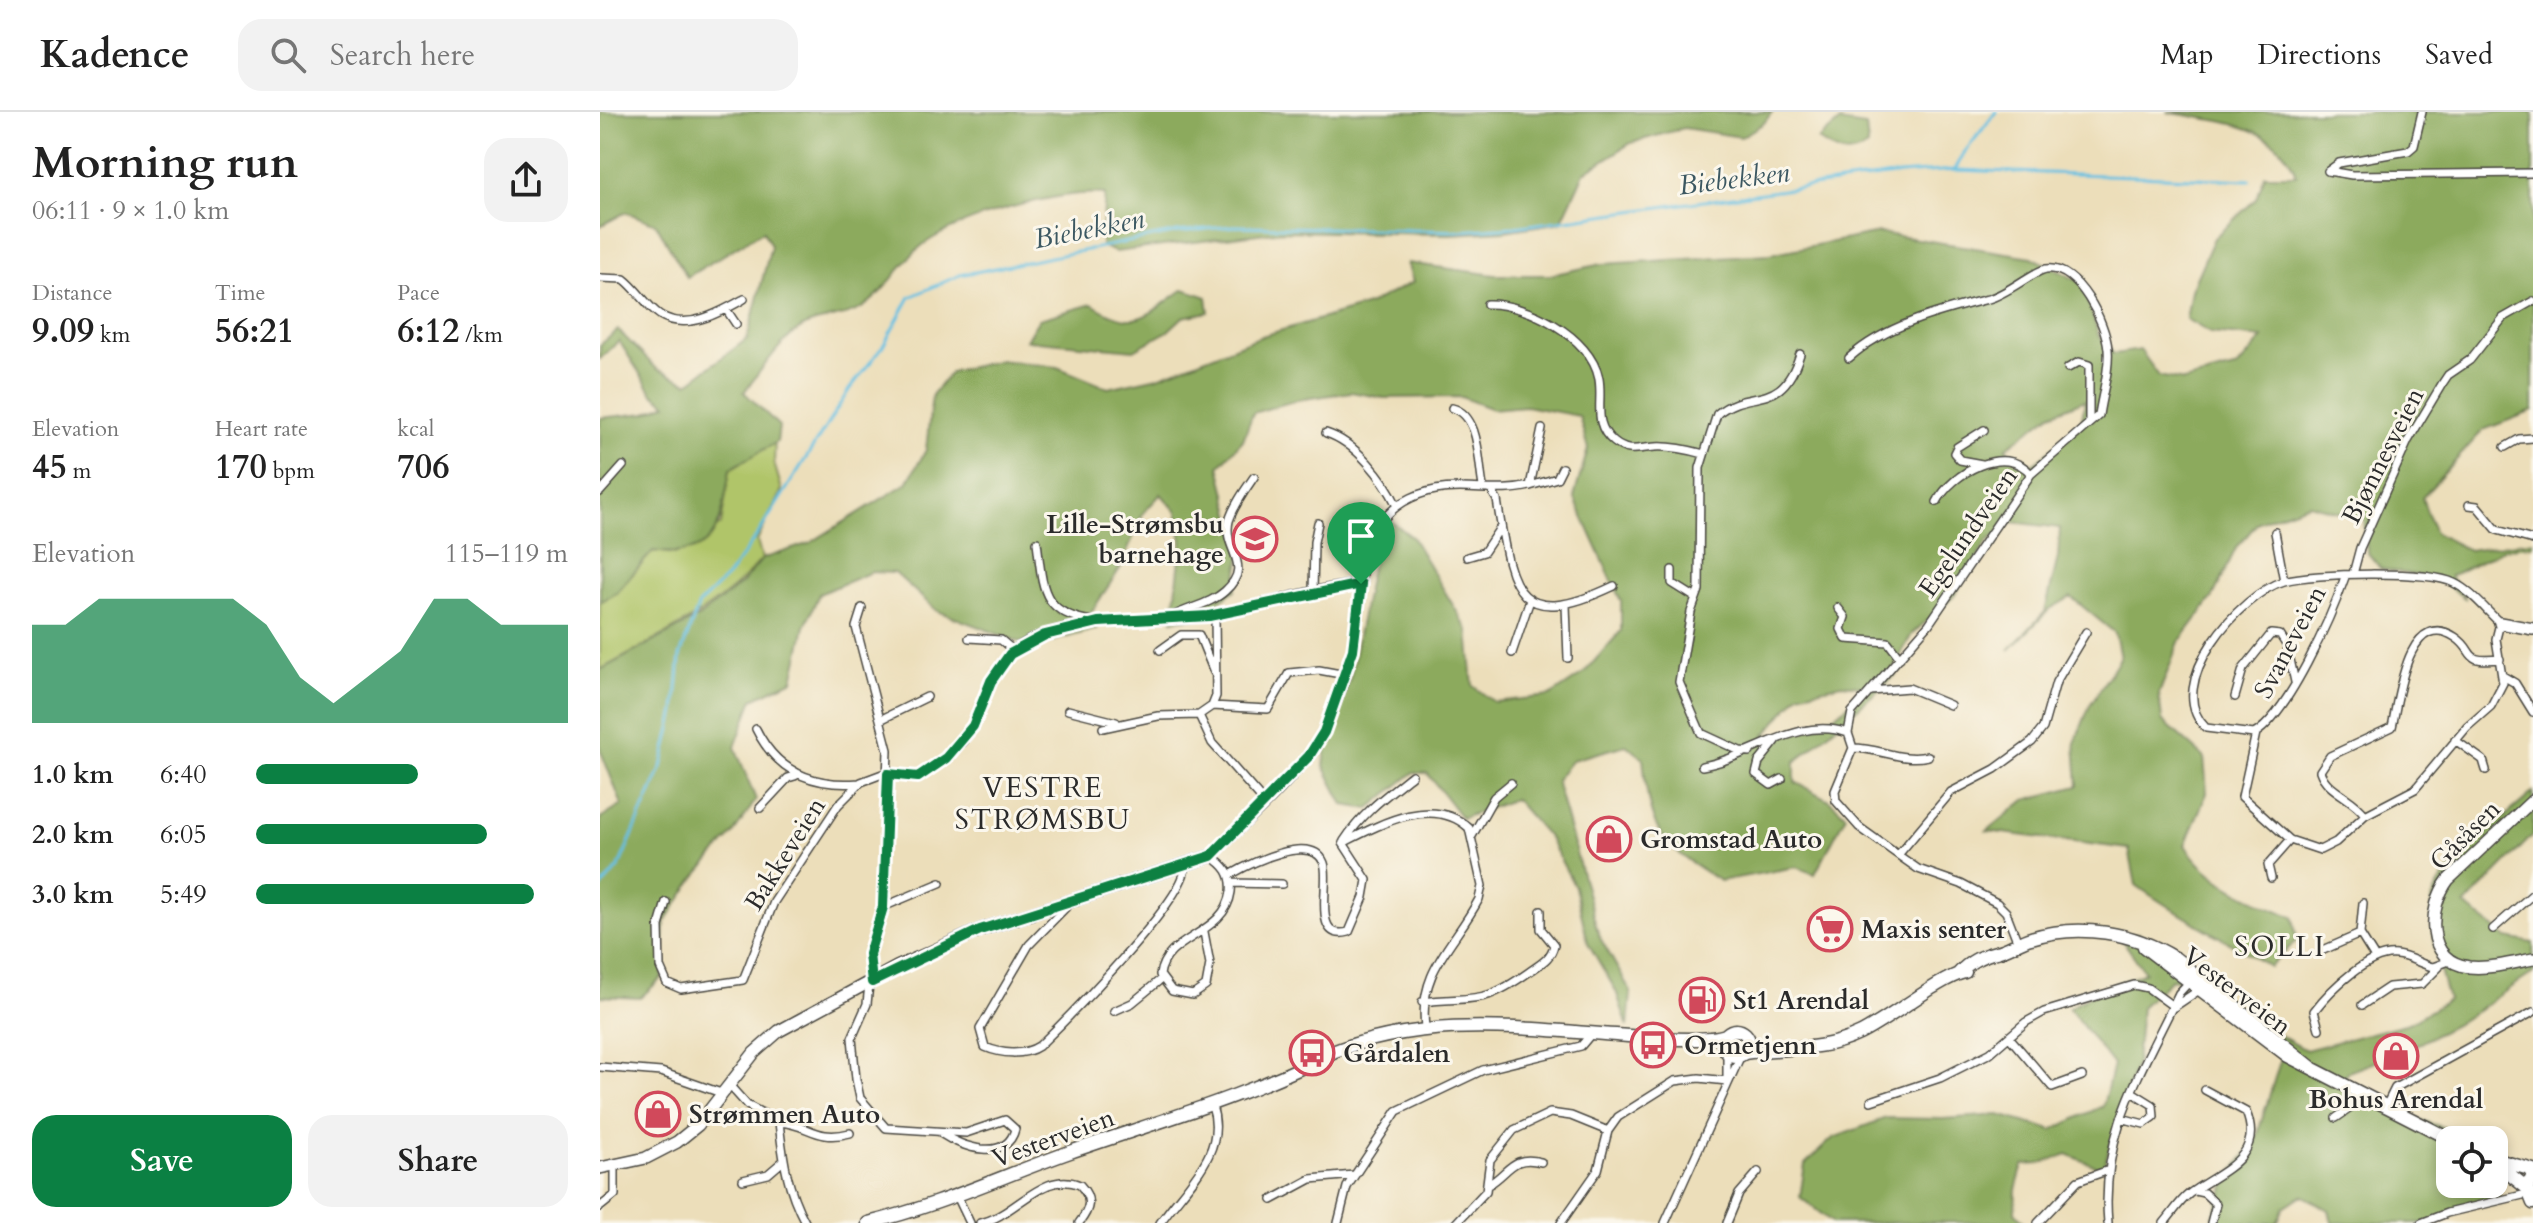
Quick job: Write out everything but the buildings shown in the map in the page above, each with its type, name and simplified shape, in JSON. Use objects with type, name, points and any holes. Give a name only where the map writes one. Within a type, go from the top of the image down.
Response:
[{"type":"main road","points":[[2500,623],[2533,629]]},
{"type":"main road","name":"Gåsåsen","points":[[2452,960],[2437,943],[2432,915],[2437,895],[2461,866],[2533,800]]},
{"type":"main road","points":[[600,1168],[646,1158],[677,1142],[698,1125],[754,1053],[779,1031],[958,938],[1211,856]]},
{"type":"main road","name":"Vesterveien","points":[[1649,1037],[1734,1052],[1796,1049],[1857,1035],[1959,973],[1990,959],[1994,953],[2018,943],[2050,933],[2081,930],[2110,933],[2141,943],[2198,983],[2288,1056],[2436,1132]]},
{"type":"main road","points":[[2452,960],[2475,967],[2533,959]]},
{"type":"main road","name":"Vesterveien","points":[[868,1223],[894,1220],[958,1198],[1068,1153],[1212,1106],[1333,1052],[1374,1038],[1425,1027],[1483,1026],[1649,1037],[1726,1035],[1736,1030],[1762,1043],[1796,1049]]},
{"type":"main road","points":[[1726,1035],[1734,1052],[1749,1043],[1747,1036]]},
{"type":"main road","points":[[2508,1164],[2533,1172],[2530,1198]]},
{"type":"main road","points":[[2508,1175],[2530,1198]]},
{"type":"street","points":[[2422,112],[2414,146],[2408,151],[2339,163],[2328,171],[2352,175],[2533,173]]},
{"type":"street","name":"Egelundveien","points":[[1848,733],[1852,712],[1929,624],[2031,474],[2099,415],[2108,345],[2081,285],[2072,275],[2044,269],[2001,296],[1950,308],[1864,344],[1849,358]]},
{"type":"street","points":[[600,278],[624,279],[659,314],[670,319],[698,320],[744,299]]},
{"type":"street","name":"Bjønnesveien","points":[[2349,575],[2408,441],[2448,375],[2470,360],[2503,318],[2533,301]]},
{"type":"street","points":[[1487,304],[1501,303],[1527,311],[1551,324],[1578,345],[1595,367],[1600,424],[1615,442],[1632,451],[1655,447],[1704,454]]},
{"type":"street","points":[[726,309],[736,324]]},
{"type":"street","points":[[1750,752],[1740,751],[1701,733],[1680,686],[1696,598],[1702,522],[1699,476],[1717,414],[1783,387],[1793,376],[1800,354]]},
{"type":"street","points":[[2068,368],[2079,362],[2089,365],[2089,422]]},
{"type":"street","points":[[1452,408],[1462,413],[1471,426],[1487,488],[1497,500],[1513,581],[1530,600],[1546,606],[1579,603],[1614,586]]},
{"type":"street","points":[[1530,486],[1542,429]]},
{"type":"street","points":[[1984,430],[1957,447],[1954,453],[1960,460],[1973,464],[2005,461],[2020,465],[2031,474]]},
{"type":"street","points":[[1326,433],[1339,437],[1356,452],[1397,506]]},
{"type":"street","points":[[2505,447],[2519,439],[2533,438]]},
{"type":"street","points":[[1937,502],[1957,477],[1988,463]]},
{"type":"street","points":[[600,492],[623,466]]},
{"type":"street","points":[[1114,1011],[1132,1003],[1160,980],[1161,968],[1167,957],[1204,932],[1225,911],[1230,879],[1222,863],[1211,856],[1309,756],[1324,732],[1346,675],[1364,554],[1373,532],[1397,506],[1427,492],[1530,486],[1557,478],[1562,468]]},
{"type":"street","points":[[1172,618],[1216,598],[1235,579],[1239,562],[1230,542],[1229,522],[1254,477]]},
{"type":"street","points":[[2469,505],[2477,506],[2497,530],[2533,540]]},
{"type":"street","points":[[1313,594],[1314,542],[1318,523]]},
{"type":"street","points":[[1467,557],[1484,552],[1501,526]]},
{"type":"street","points":[[2275,532],[2284,581]]},
{"type":"street","points":[[1037,542],[1043,586],[1053,607],[1071,618],[1098,622]]},
{"type":"street","points":[[1672,570],[1672,583],[1696,598]]},
{"type":"street","points":[[2256,733],[2242,797],[2290,840],[2313,849],[2325,849],[2365,815],[2415,789],[2455,740],[2497,698],[2503,676],[2496,639],[2500,623],[2453,582],[2370,572],[2349,575]]},
{"type":"street","name":"Svaneveien","points":[[2349,575],[2306,667],[2271,720],[2256,733],[2235,734],[2206,728],[2194,712],[2192,689],[2195,674],[2215,637],[2259,597],[2284,581],[2349,575]]},
{"type":"street","points":[[969,638],[1001,640],[1014,651],[1055,632],[1098,622],[1215,615],[1361,584]]},
{"type":"street","points":[[1512,653],[1530,600]]},
{"type":"street","points":[[1566,605],[1568,658]]},
{"type":"street","points":[[862,608],[856,627],[882,719],[888,774],[883,907],[869,954],[867,1004],[852,1038],[860,1098],[888,1131],[966,1133],[1000,1120],[1010,1121],[1015,1129],[1012,1138],[1001,1145],[981,1150],[967,1148],[942,1134]]},
{"type":"street","points":[[1838,608],[1845,617],[1841,629],[1846,639],[1888,642],[1900,658]]},
{"type":"street","points":[[1212,706],[1217,685],[1215,615]]},
{"type":"street","points":[[1898,855],[1951,792],[1995,769],[2032,742],[2043,728],[2056,682],[2086,632]]},
{"type":"street","points":[[2365,815],[2352,800],[2324,781],[2320,771],[2330,756],[2392,727],[2399,688],[2415,643],[2433,632],[2441,632],[2459,639],[2470,656],[2478,661],[2500,659]]},
{"type":"street","points":[[2235,697],[2243,669],[2271,634],[2280,635],[2285,640],[2295,682]]},
{"type":"street","points":[[1160,650],[1181,635],[1199,635],[1217,685]]},
{"type":"street","name":"Bakkeveien","points":[[756,729],[767,748],[795,776],[833,785],[861,782],[888,774],[918,777],[946,758],[973,726],[991,681],[1014,651]]},
{"type":"street","points":[[1103,728],[1181,713],[1199,715],[1212,706],[1268,709],[1285,677],[1295,670],[1346,675]]},
{"type":"street","points":[[2503,676],[2515,683],[2533,712]]},
{"type":"street","points":[[1871,691],[1909,688],[1950,705]]},
{"type":"street","points":[[882,719],[927,697]]},
{"type":"street","points":[[1068,710],[1083,711],[1110,722],[1127,722]]},
{"type":"street","points":[[1199,715],[1212,743],[1265,803]]},
{"type":"street","points":[[1702,766],[1727,762],[1777,739],[1813,727],[1848,733],[1853,748],[1835,791],[1836,801],[1859,827],[1918,869],[1961,884],[1997,903],[2006,912],[2018,943]]},
{"type":"street","points":[[1777,739],[1759,762],[1756,774],[1771,785],[1782,779]]},
{"type":"street","points":[[2455,740],[2483,760],[2486,770]]},
{"type":"street","points":[[1853,748],[1881,749],[1904,759],[1928,756]]},
{"type":"street","points":[[1343,843],[1375,801],[1390,795],[1412,775]]},
{"type":"street","points":[[760,808],[788,778],[795,776]]},
{"type":"street","name":"Bakkeveien","points":[[666,902],[659,926],[660,967],[667,983],[681,989],[743,980],[768,915],[787,879],[838,805],[861,782]]},
{"type":"street","points":[[1472,836],[1494,797],[1511,783]]},
{"type":"street","points":[[1343,843],[1398,819],[1428,812],[1450,814],[1469,828],[1482,886],[1475,907],[1431,974],[1422,1002],[1425,1027]]},
{"type":"street","points":[[2271,878],[2268,865],[2290,840]]},
{"type":"street","points":[[1230,879],[1294,848],[1319,854],[1326,874],[1324,917],[1335,932],[1349,932],[1364,897],[1367,880],[1364,870],[1343,843]]},
{"type":"street","points":[[1072,900],[1029,945],[987,1013],[979,1036],[985,1047],[1023,1052],[1039,1046],[1095,990],[1141,935],[1181,884],[1185,866]]},
{"type":"street","points":[[1230,879],[1282,884]]},
{"type":"street","points":[[883,907],[940,883]]},
{"type":"street","points":[[2493,929],[2533,894]]},
{"type":"street","points":[[2363,903],[2360,934],[2375,958]]},
{"type":"street","points":[[1422,1002],[1493,996],[1548,958],[1554,945],[1541,929],[1541,911]]},
{"type":"street","points":[[1160,980],[1184,996],[1202,991],[1210,974],[1204,932]]},
{"type":"street","points":[[2321,951],[2340,939],[2360,934]]},
{"type":"street","points":[[2319,1029],[2313,1014],[2319,1003],[2334,985],[2375,958],[2397,955],[2439,967]]},
{"type":"street","points":[[2362,1005],[2389,987],[2422,984],[2439,967],[2452,960]]},
{"type":"street","points":[[2108,1223],[2106,1171],[2121,1118],[2179,993],[2198,983]]},
{"type":"street","points":[[2174,1007],[2198,983]]},
{"type":"street","points":[[1871,1101],[1940,1078],[2010,1038],[2026,1022],[2044,1012],[2134,985],[2148,988],[2174,1007]]},
{"type":"street","points":[[2385,1108],[2395,1088],[2533,1012]]},
{"type":"street","points":[[1338,1223],[1354,1175],[1389,1118],[1408,1103],[1483,1070],[1581,1046],[1592,1033]]},
{"type":"street","points":[[2010,1038],[2052,1087],[2082,1076]]},
{"type":"street","points":[[1665,1223],[1727,1081],[1734,1052]]},
{"type":"street","points":[[1727,1081],[1734,1052]]},
{"type":"street","points":[[600,1067],[661,1072],[727,1090],[779,1122],[803,1127],[823,1137],[850,1133]]},
{"type":"street","points":[[1561,1223],[1598,1170],[1608,1131],[1618,1117],[1675,1081],[1699,1078],[1727,1081]]},
{"type":"street","points":[[2164,1223],[2195,1191],[2243,1155],[2253,1133],[2246,1112],[2205,1090]]},
{"type":"street","points":[[2121,1118],[2144,1124],[2154,1117],[2153,1105],[2132,1092]]},
{"type":"street","points":[[2336,1118],[2365,1098]]},
{"type":"street","points":[[1160,1223],[1212,1152],[1218,1126],[1212,1106]]},
{"type":"street","points":[[1488,1185],[1489,1166],[1494,1152],[1514,1130],[1541,1115],[1571,1116],[1608,1131]]},
{"type":"street","points":[[779,1122],[782,1162],[792,1198],[805,1222]]},
{"type":"street","points":[[1456,1223],[1488,1185],[1515,1162],[1528,1159],[1541,1162]]},
{"type":"street","points":[[743,1180],[768,1174],[782,1162]]},
{"type":"street","points":[[600,1207],[615,1195],[615,1166]]},
{"type":"street","points":[[2038,1223],[2078,1181],[2106,1171]]},
{"type":"street","points":[[1727,1223],[1728,1212],[1758,1172]]},
{"type":"street","points":[[1272,1200],[1311,1179],[1354,1175]]},
{"type":"street","points":[[980,1223],[996,1217],[1047,1185],[1063,1180],[1080,1185],[1089,1198],[1087,1212],[1079,1223]]},
{"type":"street","points":[[2195,1191],[2204,1193],[2216,1204],[2211,1223]]},
{"type":"street","points":[[958,1198],[970,1223]]},
{"type":"street","points":[[2421,1223],[2447,1213],[2530,1198]]},
{"type":"green space","points":[[600,112],[1772,112],[1764,123],[1741,137],[1684,128],[1631,143],[1584,173],[1561,222],[1504,231],[1449,234],[1282,231],[1115,252],[1101,246],[1105,194],[1062,196],[1037,201],[962,224],[924,244],[878,295],[860,309],[807,325],[789,337],[744,392],[779,426],[777,442],[730,469],[724,506],[713,534],[692,550],[675,553],[653,551],[616,593],[600,602],[600,418],[646,413],[667,404],[653,394],[619,341],[600,359],[600,345],[618,330],[657,369],[688,383],[747,339],[771,246],[763,231],[687,277],[656,224],[626,212],[600,226]]},
{"type":"green space","points":[[2167,112],[2533,112],[2533,411],[2483,430],[2422,498],[2435,533],[2468,550],[2533,541],[2533,545],[2504,549],[2450,576],[2466,599],[2438,579],[2381,569],[2367,552],[2364,519],[2309,504],[2258,522],[2235,550],[2213,597],[2179,642],[2159,694],[2162,720],[2204,757],[2207,793],[2185,845],[2219,880],[2293,917],[2297,940],[2270,967],[2136,885],[2129,849],[1987,831],[2025,800],[2078,786],[2075,743],[2090,705],[2120,658],[2115,633],[2071,597],[2050,609],[2009,650],[2045,612],[2058,557],[2060,528],[2012,522],[1987,542],[1954,596],[1912,634],[1891,672],[1897,674],[1795,762],[1795,782],[1829,800],[1846,815],[1815,874],[1796,867],[1720,881],[1699,867],[1660,833],[1649,803],[1643,758],[1626,745],[1572,760],[1556,780],[1599,936],[1631,992],[1628,1027],[1616,991],[1588,943],[1575,887],[1549,838],[1515,799],[1462,818],[1427,773],[1413,773],[1369,809],[1344,805],[1324,766],[1329,727],[1350,678],[1371,567],[1391,521],[1412,537],[1468,630],[1473,686],[1494,702],[1550,696],[1583,674],[1621,631],[1621,601],[1574,497],[1588,449],[1579,416],[1526,406],[1492,409],[1461,397],[1384,398],[1351,392],[1297,400],[1253,413],[1243,440],[1219,466],[1241,553],[1235,590],[1198,617],[1173,620],[1182,541],[1177,512],[1161,494],[1143,513],[1121,567],[1090,614],[1097,629],[1034,646],[937,611],[895,573],[871,572],[819,594],[805,626],[793,680],[753,699],[735,747],[756,800],[733,834],[696,876],[665,922],[662,978],[640,998],[600,996],[600,819],[622,805],[600,749],[600,670],[699,617],[742,583],[762,559],[810,543],[907,483],[926,450],[932,395],[951,372],[1000,360],[1057,367],[1108,388],[1158,377],[1262,336],[1368,305],[1413,282],[1407,263],[1495,275],[1550,275],[1602,264],[1769,254],[1879,233],[2032,257],[2082,283],[2099,336],[2114,354],[2140,350],[2159,376],[2184,381],[2238,367],[2263,338],[2210,333],[2186,319],[2191,290],[2214,238],[2256,199],[2265,175],[2296,175],[2288,157],[2276,144],[2260,134],[2224,122]],"holes":[[[2085,400],[2081,425],[2034,463],[2018,464],[2006,448],[2051,414]],[[1842,684],[1870,687],[1822,723],[1794,734],[1765,735],[1799,694]]]},
{"type":"green space","points":[[1839,122],[1866,126],[1868,146],[1848,154],[1818,140]]},
{"type":"green space","points":[[1184,289],[1207,297],[1209,312],[1183,317],[1168,331],[1134,350],[1026,340],[1039,319],[1092,304],[1120,318],[1140,318]]},
{"type":"green space","points":[[775,441],[774,463],[782,490],[757,541],[762,559],[707,608],[600,670],[600,602],[616,593],[653,551],[675,554],[721,525],[730,469]]},
{"type":"green space","points":[[2533,792],[2533,835],[2465,905],[2507,938],[2533,943],[2533,973],[2455,1025],[2404,1051],[2348,1072],[2341,1083],[2383,1108],[2439,1126],[2436,1126],[2436,1198],[2500,1198],[2467,1204],[2432,1223],[2332,1223],[2329,1210],[2302,1195],[2284,1207],[2277,1223],[2210,1223],[2229,1177],[2255,1142],[2281,1058],[2201,984],[2171,979],[2141,1007],[2136,1063],[2103,1169],[2067,1154],[2040,1164],[2023,1165],[2016,1190],[2015,1212],[2024,1222],[1833,1223],[1800,1197],[1805,1164],[1833,1138],[1886,1118],[1943,1119],[1999,1115],[2052,1130],[2103,1106],[2113,1065],[2069,1008],[2092,994],[2145,972],[2120,937],[2138,933],[2273,1032],[2306,1050],[2409,1023],[2448,1000],[2436,951],[2432,901],[2446,874]]},
{"type":"waterway","points":[[1955,170],[1964,153],[1996,112]]},
{"type":"waterway","name":"Biebekken","points":[[600,889],[619,866],[662,767],[675,711],[680,656],[699,604],[727,577],[760,531],[849,390],[883,346],[910,297],[960,275],[1178,232],[1234,226],[1458,231],[1515,227],[1900,174],[1955,170],[2250,180]]},
{"type":"place","name":"Lille-Strømsbu barnehage","points":[[1255,539]]},
{"type":"place","name":"Gromstad Auto","points":[[1609,839]]},
{"type":"place","name":"Maxis senter","points":[[1830,929]]},
{"type":"place","name":"St1 Arendal","points":[[1702,1000]]},
{"type":"place","name":"Ormetjenn","points":[[1653,1045]]},
{"type":"place","name":"Gårdalen","points":[[1312,1053]]},
{"type":"place","name":"Bohus Arendal","points":[[2396,1056]]},
{"type":"place","name":"Strømmen Auto","points":[[658,1114]]},
{"type":"district","name":"VESTRE STRØMSBU","points":[[1043,804]]},
{"type":"district","name":"SOLLI","points":[[2280,947]]},
{"type":"route","points":[[1361,584],[1353,650],[1324,732],[1309,756],[1243,827],[1211,856],[958,938],[872,982],[868,973],[869,954],[883,907],[888,774],[918,777],[946,758],[973,726],[991,681],[1010,654],[1045,635],[1098,622],[1127,623],[1209,616],[1361,584]]}]
